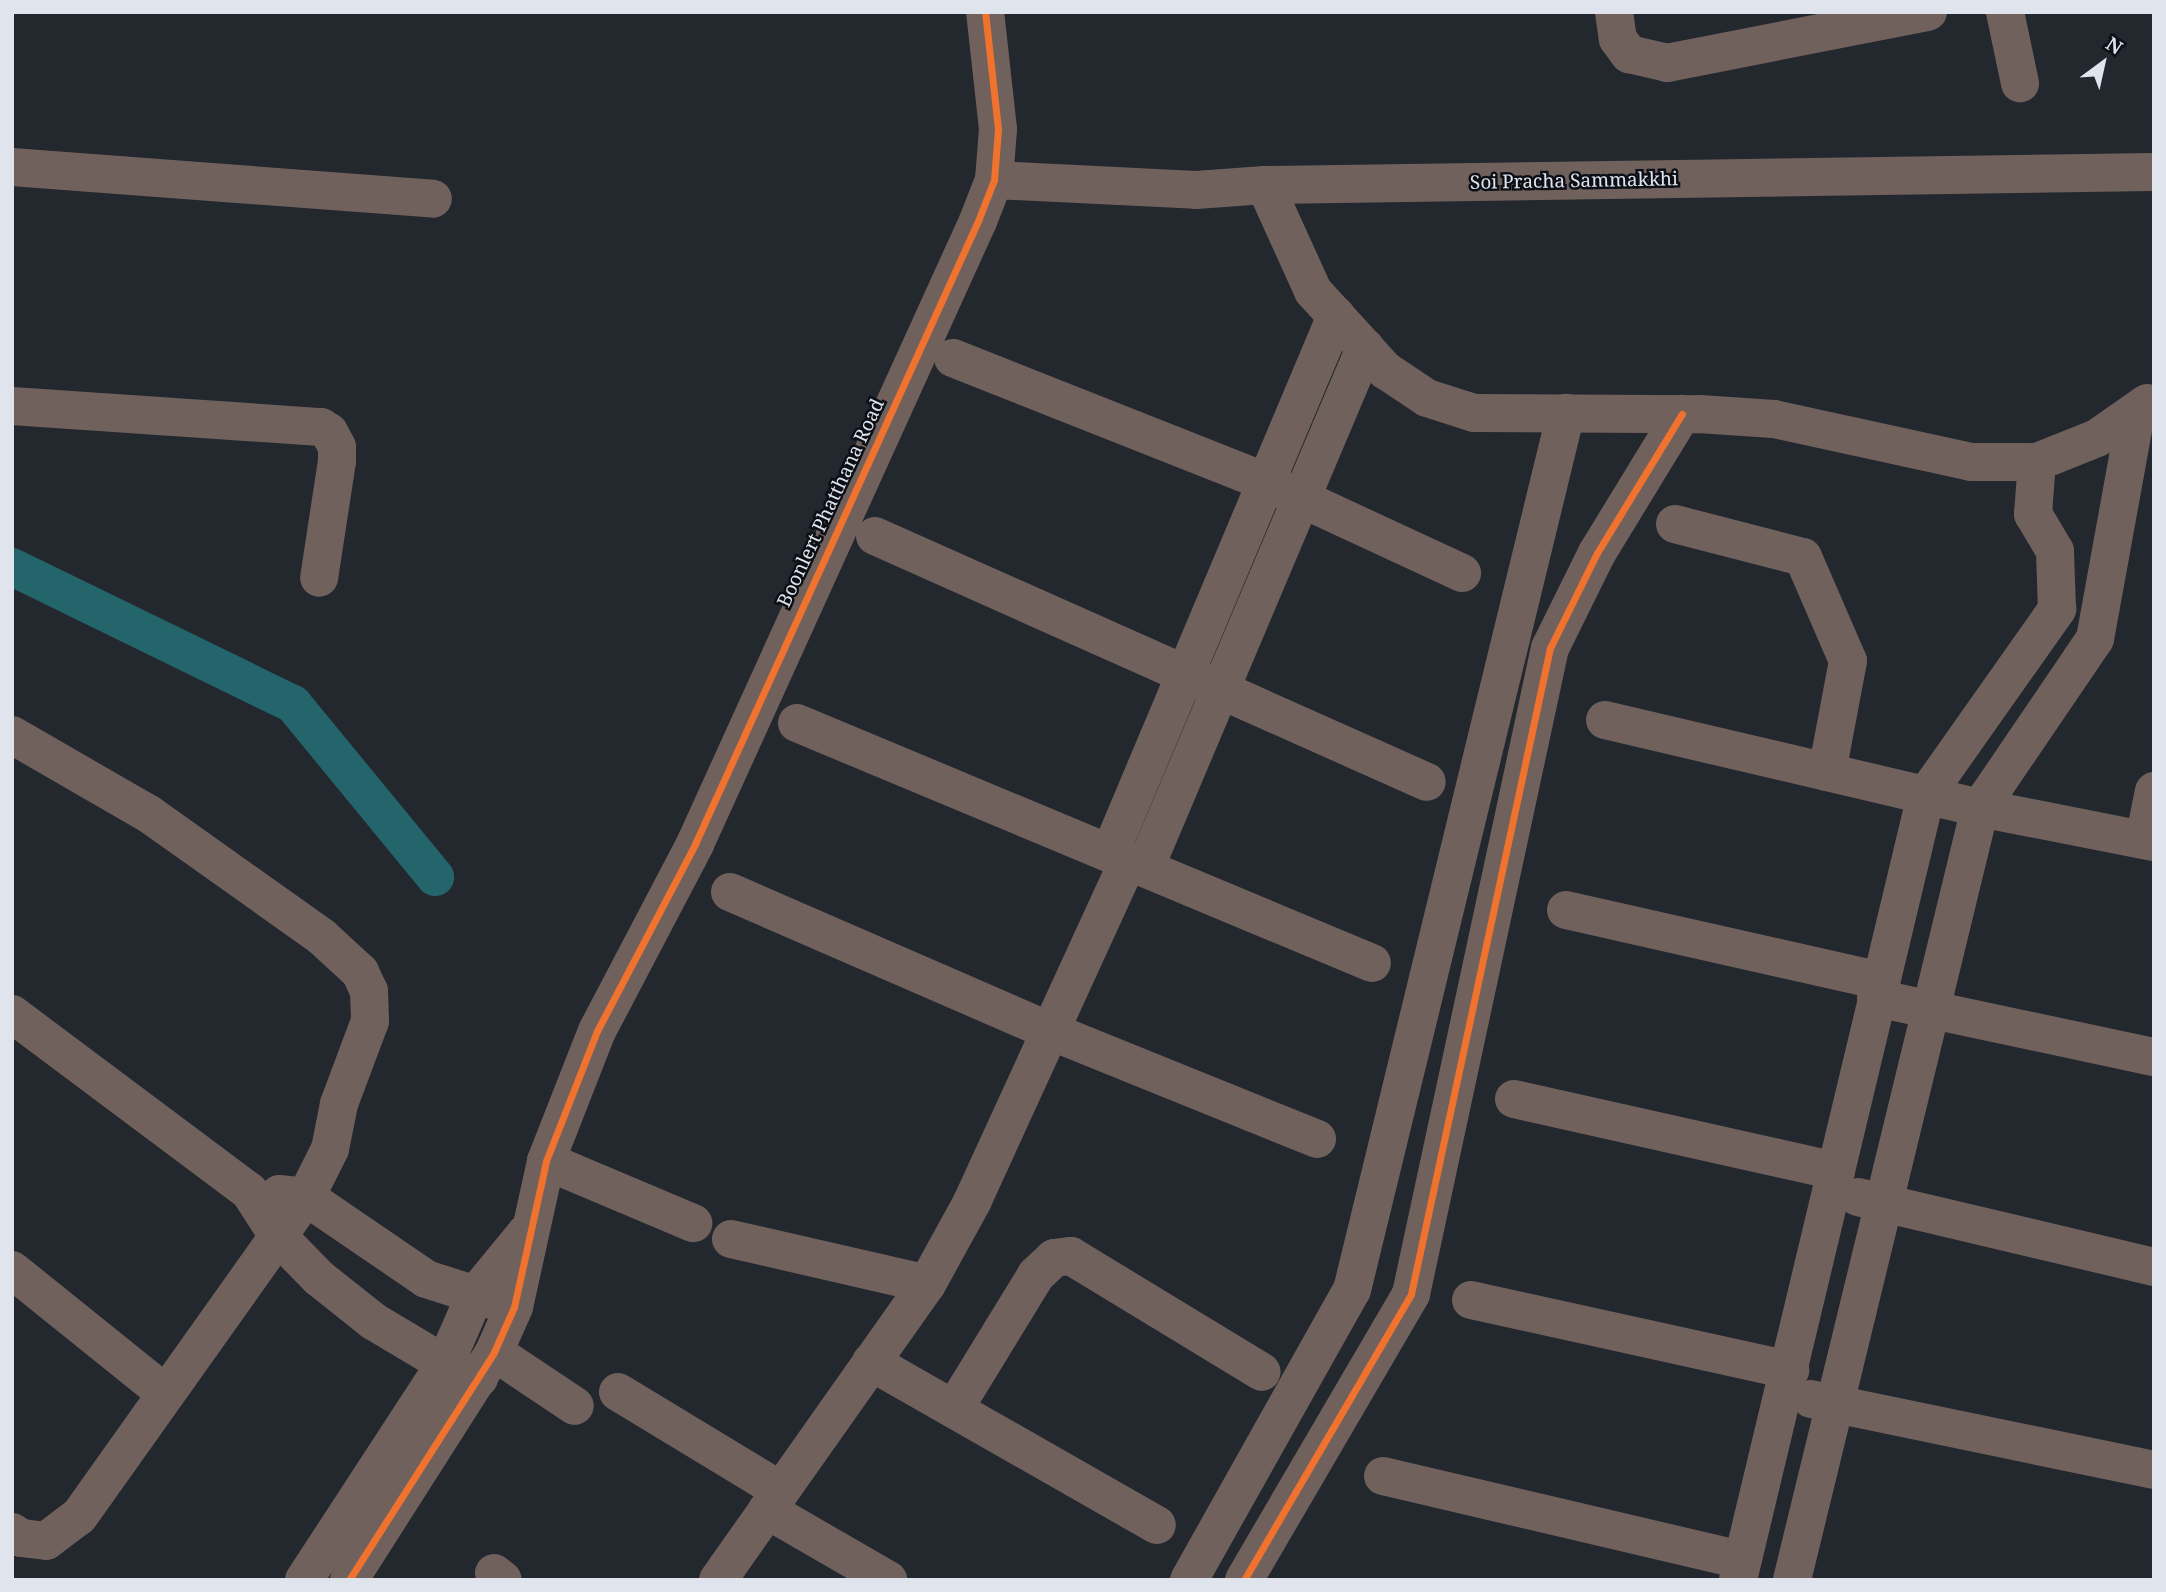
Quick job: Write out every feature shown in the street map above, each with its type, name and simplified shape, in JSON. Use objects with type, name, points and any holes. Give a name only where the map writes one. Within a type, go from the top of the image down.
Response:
[{"type":"street","name":"Boonlert Phatthana Road","points":[[473,1365],[514,1307],[546,1161],[597,1031],[695,845],[994,180],[998,129],[985,12]]},
{"type":"street","points":[[1614,12],[1618,39],[1629,54],[1667,63],[1814,22],[1928,12]]},
{"type":"street","points":[[2005,12],[2020,83]]},
{"type":"street","points":[[12,167],[433,199]]},
{"type":"street","name":"Soi Pracha Sammakkhi","points":[[994,180],[1182,190],[1265,185],[2154,173]]},
{"type":"street","points":[[1265,185],[1313,290],[1385,370],[1427,398],[1474,413],[1682,414],[1774,419],[1970,462],[2037,462],[2097,438],[2145,405]]},
{"type":"street","points":[[718,1580],[927,1284],[972,1202],[1128,860],[1284,491],[1336,316]]},
{"type":"street","points":[[1284,491],[1365,348]]},
{"type":"street","points":[[953,358],[1284,491],[1462,573]]},
{"type":"street","points":[[1792,1580],[1980,808],[2095,639],[2145,405]]},
{"type":"street","points":[[12,406],[321,427],[329,432],[337,447],[337,461],[319,579]]},
{"type":"street","points":[[1189,1580],[1352,1290],[1566,413]]},
{"type":"street","points":[[1244,1580],[1411,1294],[1550,648],[1597,553],[1682,414]]},
{"type":"street","points":[[1383,1476],[1740,1570],[1926,795],[2057,610],[2055,551],[2033,514],[2037,462]]},
{"type":"street","points":[[1675,524],[1803,557],[1848,661],[1827,772]]},
{"type":"street","points":[[875,536],[1427,782]]},
{"type":"street","points":[[1605,720],[1980,808],[2149,841],[2154,791]]},
{"type":"street","points":[[797,723],[1373,963]]},
{"type":"street","points":[[12,735],[149,814],[228,867],[322,937],[360,972],[369,991],[370,1021],[339,1104],[330,1149],[306,1197],[164,1392],[79,1516],[61,1533],[38,1541],[12,1532]]},
{"type":"street","points":[[730,892],[1050,1031],[1317,1139]]},
{"type":"street","points":[[1566,910],[1878,989],[1931,1010],[2154,1057]]},
{"type":"street","points":[[12,1014],[249,1191],[278,1236],[320,1278],[373,1321],[575,1406]]},
{"type":"street","points":[[1514,1099],[1834,1181],[1884,1203],[2154,1267]]},
{"type":"street","points":[[546,1161],[693,1223]]},
{"type":"street","points":[[249,1191],[306,1197],[426,1279],[514,1307]]},
{"type":"street","points":[[349,1580],[414,1474],[473,1365],[475,1295],[532,1226]]},
{"type":"street","points":[[731,1238],[927,1284]]},
{"type":"street","points":[[954,1409],[1036,1275],[1054,1258],[1071,1256],[1262,1373]]},
{"type":"street","points":[[12,1270],[164,1392]]},
{"type":"street","points":[[1471,1300],[1787,1382],[1835,1404],[2154,1470]]},
{"type":"street","points":[[872,1362],[1157,1525]]},
{"type":"street","points":[[304,1580],[473,1365]]},
{"type":"street","points":[[618,1392],[888,1580]]},
{"type":"waterway","points":[[12,567],[293,704],[435,877]]},
{"type":"cycle path","points":[[349,1580],[494,1352],[514,1307],[546,1161],[597,1031],[695,844],[978,221],[994,180],[998,129],[985,12]]},
{"type":"cycle path","points":[[1244,1580],[1411,1294],[1550,648],[1597,553],[1682,414]]}]
